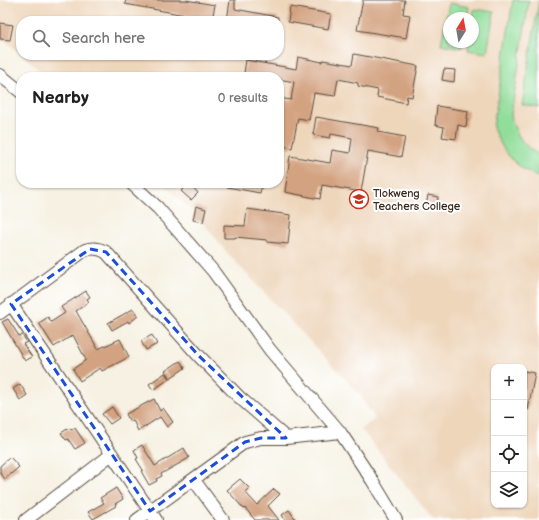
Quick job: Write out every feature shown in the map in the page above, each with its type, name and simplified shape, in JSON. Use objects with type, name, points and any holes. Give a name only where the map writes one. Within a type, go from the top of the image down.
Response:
[{"type":"street","points":[[0,75],[16,88]]},
{"type":"street","points":[[136,188],[158,208],[213,271],[270,350],[340,432],[372,480],[396,520]]},
{"type":"street","points":[[0,313],[85,250],[95,248],[101,249],[106,252],[199,356],[239,397],[286,438]]},
{"type":"street","points":[[11,304],[153,515]]},
{"type":"street","points":[[137,520],[153,515],[194,480],[245,442],[261,438],[286,438],[340,432]]},
{"type":"street","points":[[26,520],[112,454]]},
{"type":"street","points":[[194,480],[223,520]]},
{"type":"highlighted area","points":[[90,249],[106,252],[199,356],[286,438],[261,438],[245,442],[150,511],[11,304]]},
{"type":"shaded area","name":"Tlokweng Teachers College","points":[[0,0],[539,0],[539,520],[433,520],[361,429],[375,419],[360,395],[229,255],[197,215],[167,188],[284,188],[284,72],[41,72],[28,60],[284,60],[284,16],[16,16],[16,50],[0,36]]},
{"type":"green space","points":[[513,0],[529,0],[511,115],[514,127],[520,138],[528,148],[539,155],[539,176],[530,173],[510,157],[500,143],[493,127]]},
{"type":"green space","points":[[539,0],[539,108],[522,105]]},
{"type":"green space","points":[[449,3],[469,7],[468,12],[447,12]]},
{"type":"green space","points":[[474,9],[494,12],[487,53],[468,50],[468,48],[479,48],[479,12],[474,12]]},
{"type":"green space","points":[[443,34],[443,44],[441,44]]},
{"type":"building","points":[[126,0],[186,0],[215,5],[213,16],[190,16],[125,4]]},
{"type":"building","points":[[230,0],[235,0],[235,9],[273,16],[228,16]]},
{"type":"building","points":[[363,0],[405,0],[403,14],[410,15],[406,38],[357,30]]},
{"type":"building","points":[[290,7],[331,14],[328,29],[288,22]]},
{"type":"building","points":[[0,23],[13,25],[10,40],[0,39]]},
{"type":"building","points":[[354,54],[418,66],[412,97],[407,96],[406,103],[377,97],[378,90],[358,86],[358,83],[338,79],[335,96],[314,93],[309,120],[298,118],[292,148],[284,146],[284,99],[291,100],[294,82],[284,80],[284,72],[244,72],[246,60],[296,69],[298,57],[322,62],[323,60],[352,65]]},
{"type":"building","points":[[444,69],[455,70],[454,82],[442,80]]},
{"type":"building","points":[[437,106],[468,111],[466,127],[458,125],[456,139],[442,137],[444,127],[435,125]]},
{"type":"building","points":[[316,117],[379,128],[378,132],[405,137],[401,157],[368,151],[361,192],[322,185],[320,199],[285,192],[290,156],[330,163],[332,150],[350,153],[352,138],[331,134],[330,138],[313,135]]},
{"type":"building","points":[[184,188],[194,188],[198,193],[191,200],[181,191]]},
{"type":"building","points":[[232,188],[261,188],[260,193]]},
{"type":"building","points":[[428,195],[438,197],[437,208],[426,206]]},
{"type":"building","points":[[196,206],[206,209],[203,222],[193,220]]},
{"type":"building","points":[[247,209],[291,215],[288,244],[267,242],[267,240],[235,237],[224,238],[224,225],[245,226]]},
{"type":"building","points":[[86,291],[90,297],[87,299],[89,302],[76,311],[98,349],[120,339],[129,357],[102,371],[100,368],[80,381],[73,369],[86,360],[73,335],[54,347],[39,323],[48,317],[51,322],[65,313],[61,307]]},
{"type":"building","points":[[133,309],[138,316],[129,323],[128,321],[112,330],[108,323]]},
{"type":"building","points":[[8,319],[19,336],[22,335],[27,342],[23,344],[32,357],[25,361],[2,322]]},
{"type":"building","points":[[152,335],[157,344],[146,350],[141,341]]},
{"type":"building","points":[[180,361],[185,368],[170,378],[165,371]]},
{"type":"building","points":[[527,372],[535,373],[527,410]]},
{"type":"building","points":[[165,373],[169,379],[153,390],[149,384]]},
{"type":"building","points":[[20,384],[27,395],[20,400],[13,389]]},
{"type":"building","points":[[154,399],[160,411],[163,408],[173,422],[167,427],[160,417],[138,431],[133,420],[130,422],[126,414]]},
{"type":"building","points":[[112,407],[119,418],[110,424],[102,414]]},
{"type":"building","points":[[69,428],[71,430],[75,428],[85,443],[75,449],[68,439],[66,440],[61,433]]},
{"type":"building","points":[[142,445],[155,466],[184,448],[189,458],[161,474],[162,476],[156,479],[157,481],[149,485],[141,471],[143,470],[136,459],[138,458],[134,450]]},
{"type":"building","points":[[10,457],[19,467],[5,479],[0,473],[0,466]]},
{"type":"building","points":[[240,479],[249,488],[245,492],[257,505],[274,489],[280,494],[268,506],[279,520],[255,520],[245,508],[244,509],[227,490]]},
{"type":"building","points":[[116,488],[123,499],[115,504],[116,506],[93,519],[88,512],[104,503],[100,498]]},
{"type":"building","points":[[289,510],[296,520],[285,520],[282,515]]},
{"type":"place","name":"Tlokweng Teachers College","points":[[359,199]]}]
